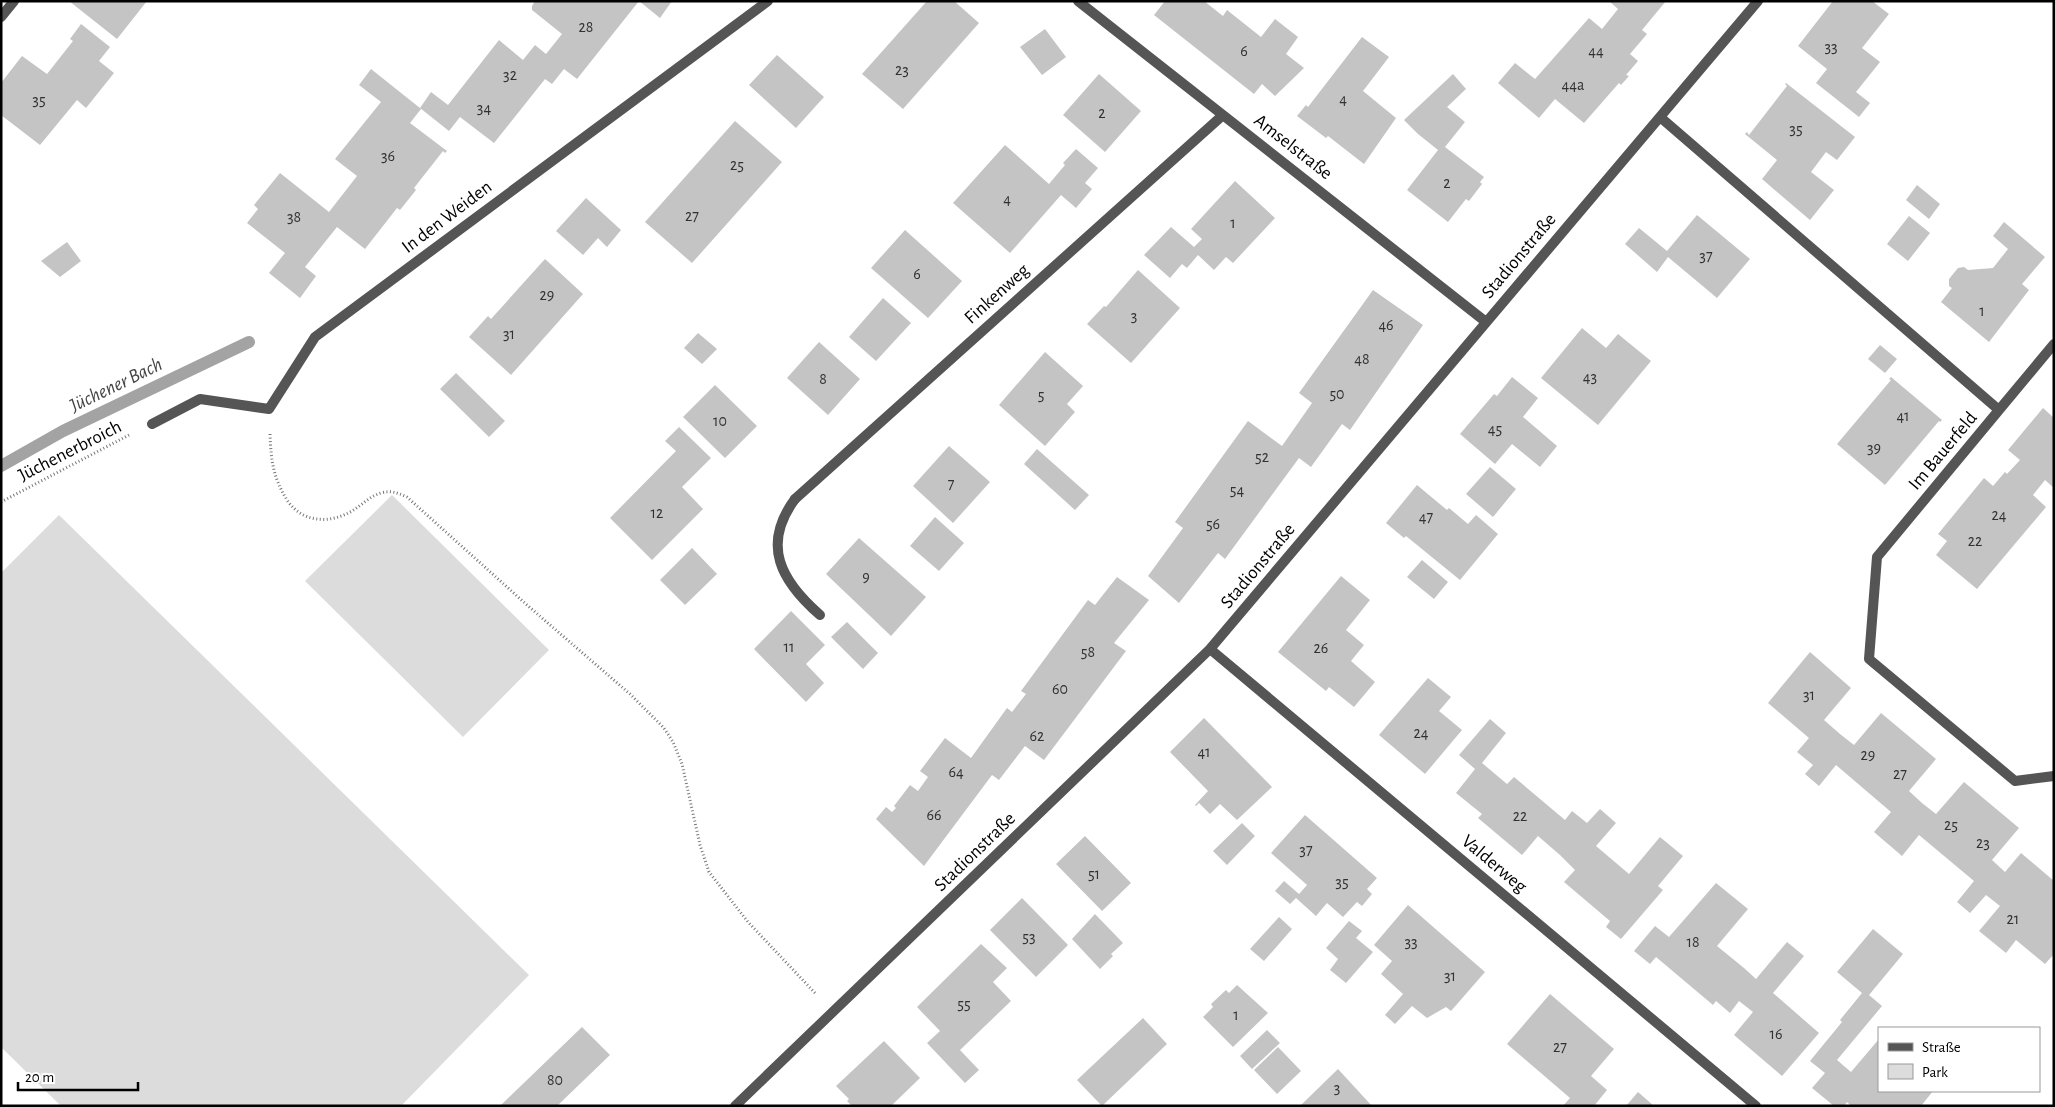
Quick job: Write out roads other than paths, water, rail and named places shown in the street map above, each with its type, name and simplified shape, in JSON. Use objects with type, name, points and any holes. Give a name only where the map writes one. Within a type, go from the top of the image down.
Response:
[{"type":"street","points":[[1,17],[14,1]]},
{"type":"street","name":"In den Weiden","points":[[152,424],[200,399],[269,409],[315,337],[768,1]]},
{"type":"street","name":"Amselstraße","points":[[1078,1],[1486,322]]},
{"type":"street","name":"Stadionstraße","points":[[735,1106],[1210,649],[1758,1]]},
{"type":"street","name":"Finkenweg","points":[[820,614],[805,602],[788,581],[779,558],[778,542],[784,513],[795,499],[1224,114]]},
{"type":"street","name":"Im Bauerfeld","points":[[1660,117],[1999,410],[1877,557],[1869,659],[2014,781],[2054,776]]},
{"type":"street","points":[[1999,410],[2054,344]]},
{"type":"street","name":"Valderweg","points":[[1210,649],[1756,1106]]},
{"type":"waterway","name":"Jüchener Bach","points":[[1,466],[63,431],[249,342]]}]
